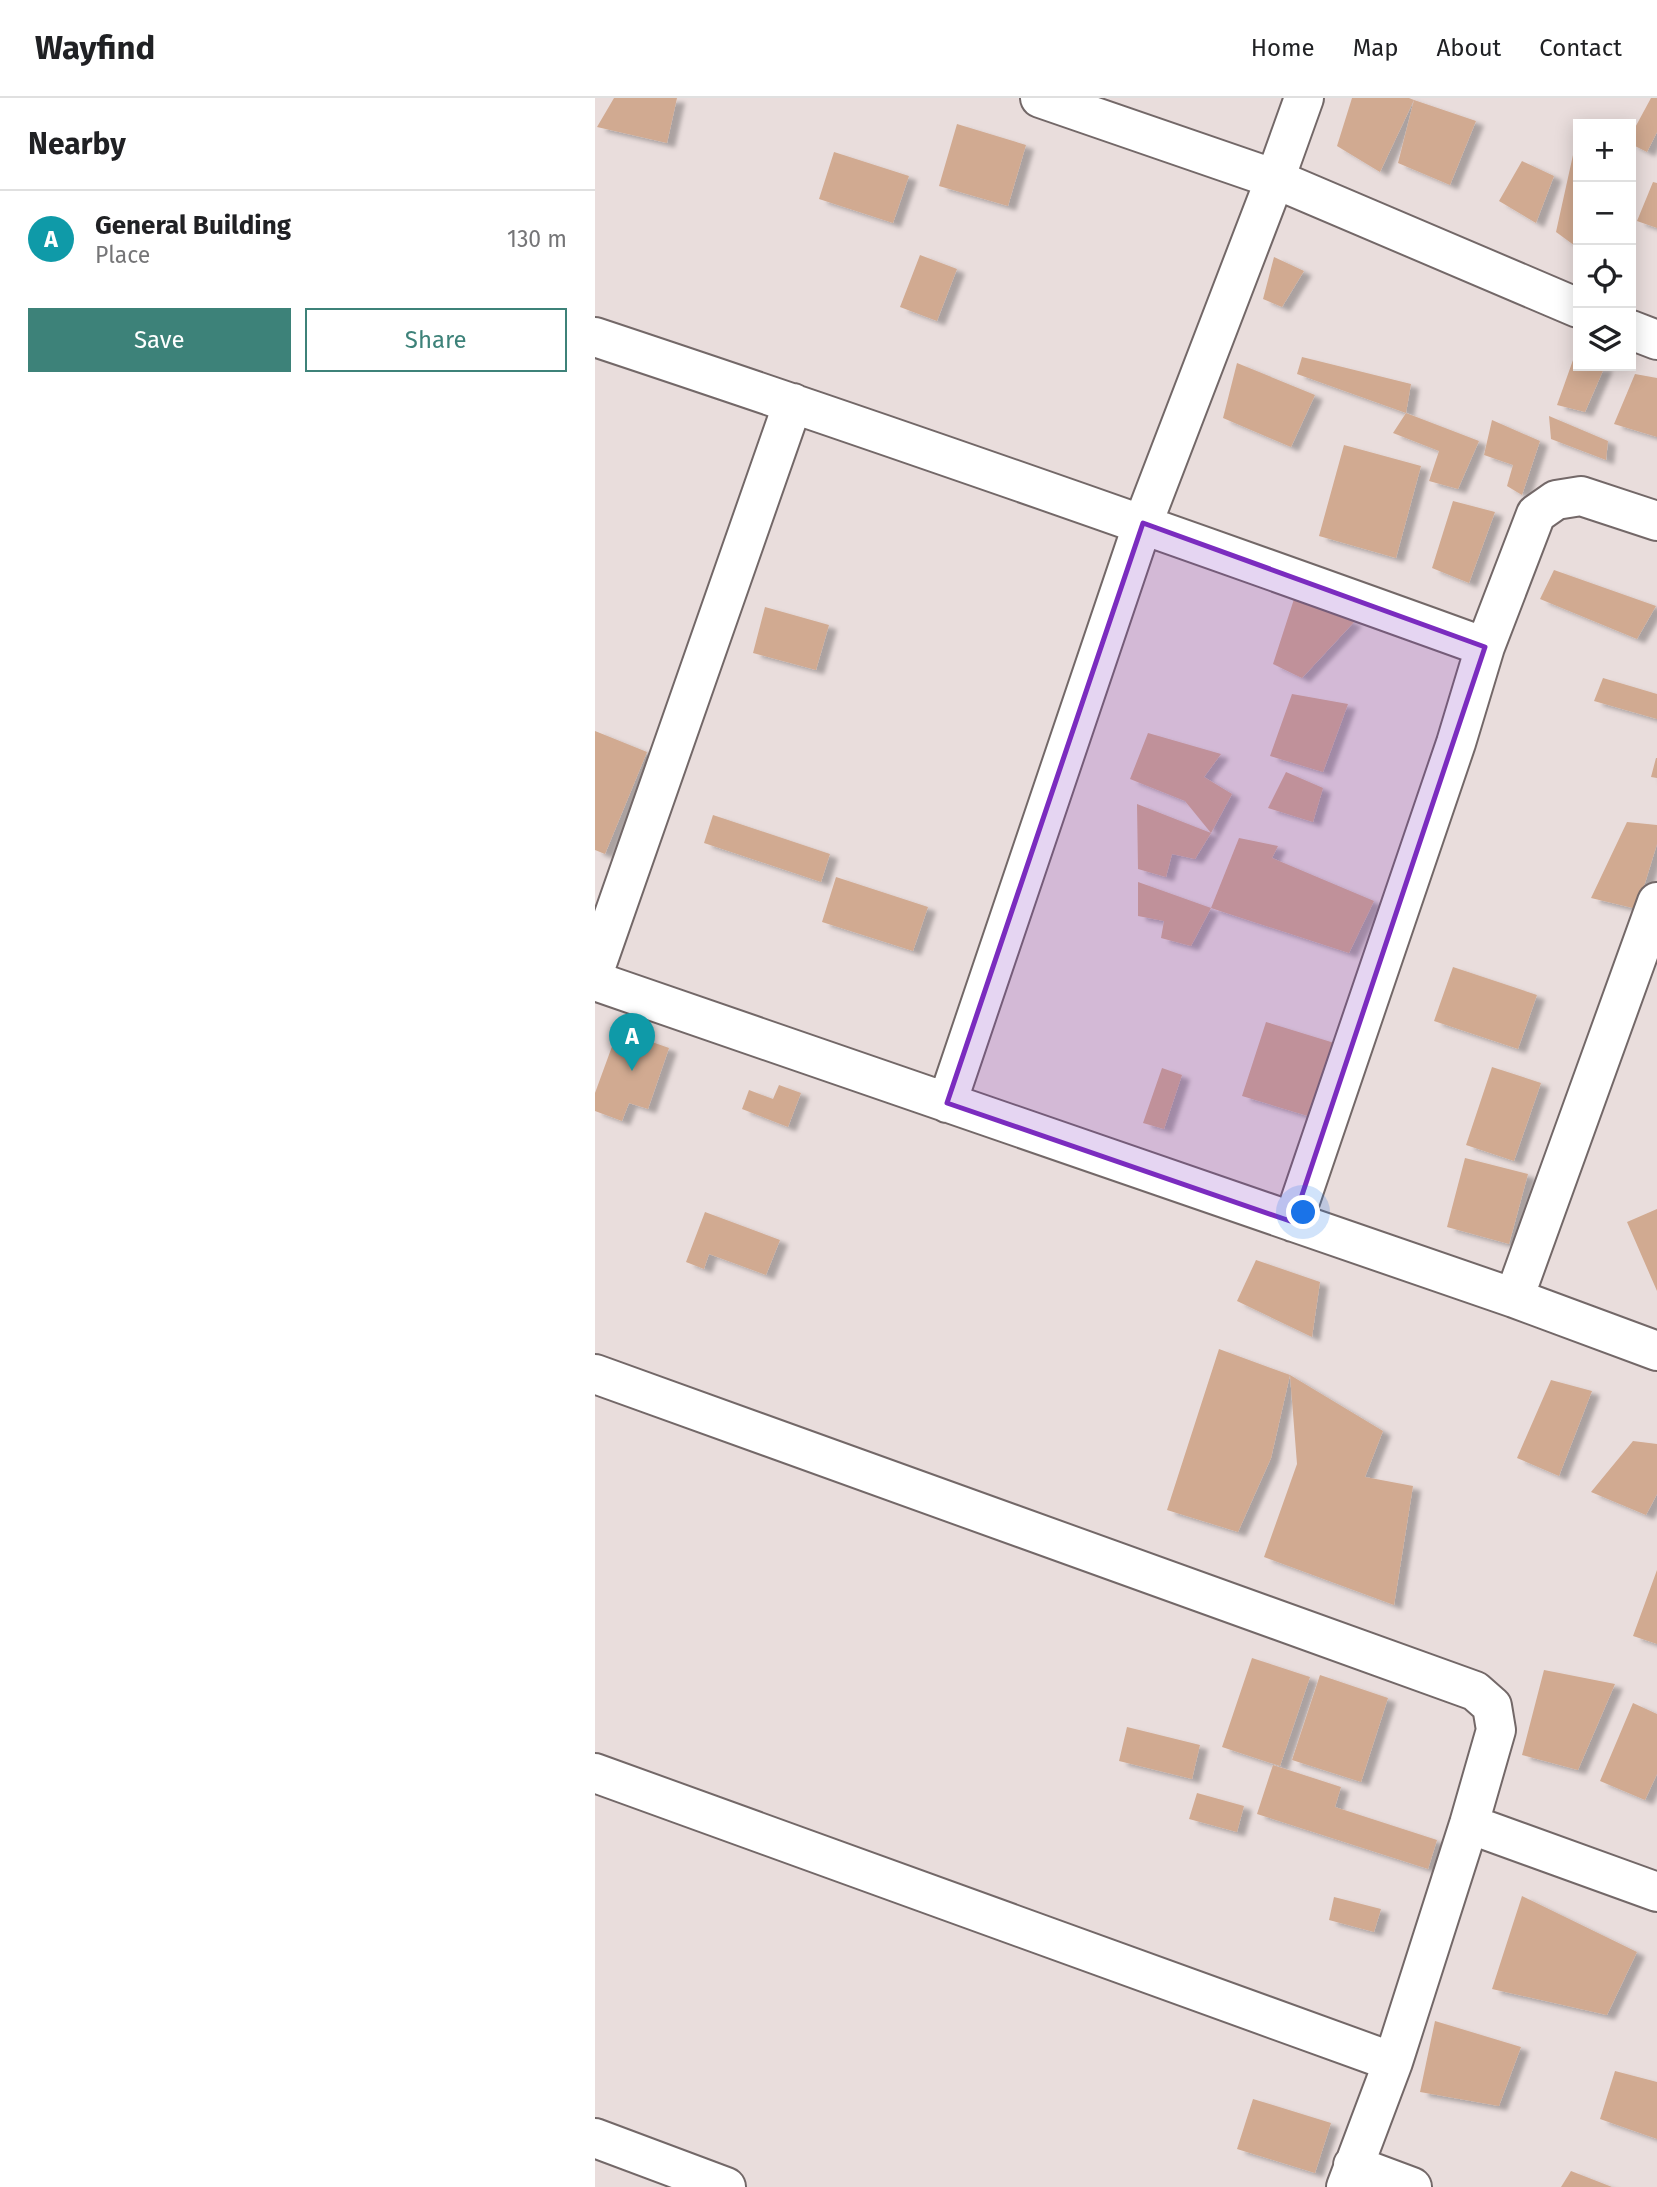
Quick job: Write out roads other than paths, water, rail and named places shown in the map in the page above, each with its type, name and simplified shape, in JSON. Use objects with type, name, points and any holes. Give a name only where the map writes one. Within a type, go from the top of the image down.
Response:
[{"type":"street","points":[[1039,98],[1275,179],[1573,306]]},
{"type":"street","points":[[947,1103],[1143,523],[1304,98]]},
{"type":"street","points":[[1636,332],[1657,340]]},
{"type":"street","points":[[595,337],[1143,523],[1485,647]]},
{"type":"street","points":[[595,969],[793,403]]},
{"type":"street","points":[[1293,1222],[1456,743],[1485,647],[1536,514],[1556,499],[1581,496],[1657,521]]},
{"type":"street","points":[[1514,1298],[1657,902]]},
{"type":"street","points":[[595,981],[1514,1298],[1657,1351]]},
{"type":"street","points":[[595,1374],[1475,1691],[1492,1706],[1496,1730],[1469,1824],[1393,2062],[1350,2176],[1412,2187]]},
{"type":"street","points":[[595,1773],[1393,2062]]},
{"type":"street","points":[[1469,1824],[1657,1892]]},
{"type":"street","points":[[595,2138],[726,2187]]},
{"type":"place","name":"General Building","points":[[632,1071]]}]
